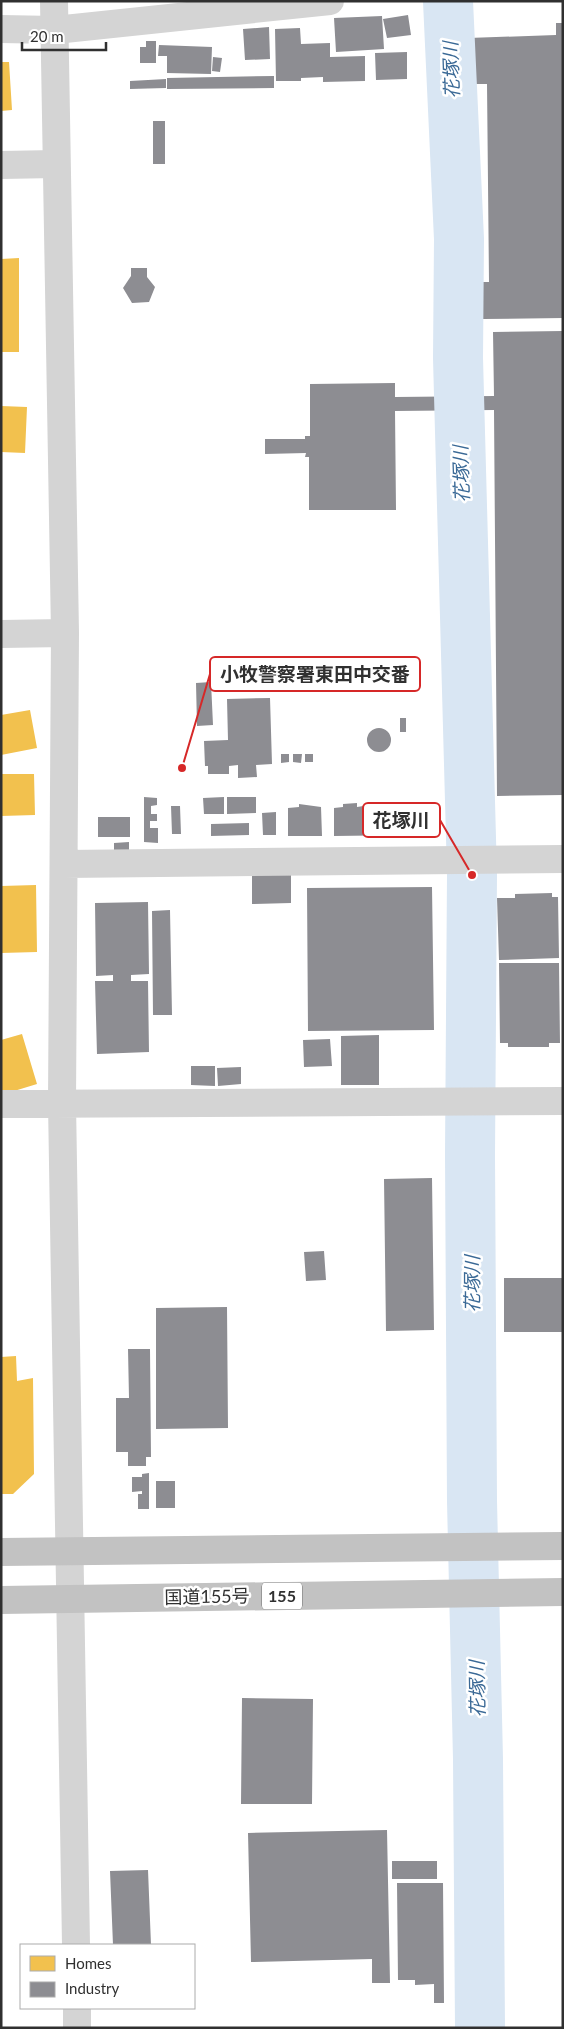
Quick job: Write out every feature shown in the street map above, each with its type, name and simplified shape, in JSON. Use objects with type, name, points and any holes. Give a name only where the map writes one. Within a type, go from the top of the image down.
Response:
[{"type":"highway","points":[[1,1552],[563,1546]]},
{"type":"highway","name":"国道155号","points":[[1,1600],[563,1592]]},
{"type":"street","points":[[54,1],[65,633],[62,1104],[76,1944]]},
{"type":"street","points":[[1,29],[55,30],[330,1]]},
{"type":"street","points":[[1,165],[56,164]]},
{"type":"street","points":[[1,634],[65,633]]},
{"type":"street","points":[[64,864],[563,859]]},
{"type":"street","points":[[1,1104],[563,1101]]},
{"type":"street","points":[[77,2009],[77,2028]]},
{"type":"building: Homes","points":[[1,62],[9,62],[12,110],[1,111]]},
{"type":"building: Homes","points":[[19,258],[19,352],[1,352],[1,259]]},
{"type":"building: Homes","points":[[1,406],[27,407],[25,453],[1,452]]},
{"type":"building: Homes","points":[[30,710],[37,748],[1,755],[1,715]]},
{"type":"building: Homes","points":[[1,774],[34,774],[35,815],[1,816]]},
{"type":"building: Homes","points":[[36,885],[37,952],[1,953],[1,886]]},
{"type":"building: Homes","points":[[22,1034],[37,1084],[1,1095],[1,1040]]},
{"type":"building: Homes","points":[[16,1356],[17,1381],[33,1378],[34,1474],[13,1494],[1,1494],[1,1357]]},
{"type":"building: Industry","points":[[408,15],[411,35],[387,38],[383,19]]},
{"type":"building: Industry","points":[[382,16],[384,49],[336,52],[334,18]]},
{"type":"building: Industry","points":[[556,23],[563,23],[563,318],[483,319],[483,282],[489,282],[487,84],[468,84],[468,38],[556,35]]},
{"type":"building: Industry","points":[[269,27],[270,59],[245,60],[243,29]]},
{"type":"building: Industry","points":[[300,28],[301,44],[330,43],[330,57],[365,56],[365,81],[323,82],[323,77],[301,78],[301,81],[276,81],[275,29]]},
{"type":"building: Industry","points":[[146,41],[156,41],[156,63],[140,63],[140,47],[146,47]]},
{"type":"building: Industry","points":[[159,45],[212,47],[211,74],[167,73],[167,56],[158,56]]},
{"type":"building: Industry","points":[[407,52],[407,79],[376,80],[375,53]]},
{"type":"building: Industry","points":[[213,57],[222,58],[220,72],[212,71]]},
{"type":"building: Industry","points":[[274,76],[274,88],[167,89],[167,78]]},
{"type":"building: Industry","points":[[166,79],[166,88],[130,89],[130,81]]},
{"type":"building: Industry","points":[[153,121],[165,121],[165,164],[153,164]]},
{"type":"building: Industry","points":[[131,268],[147,268],[147,277],[155,287],[149,302],[132,303],[123,288],[131,276]]},
{"type":"building: Industry","points":[[563,331],[563,795],[497,796],[494,410],[395,411],[396,510],[309,510],[309,457],[305,457],[306,453],[265,454],[265,439],[305,439],[305,436],[310,436],[310,384],[395,383],[395,397],[494,396],[493,332]]},
{"type":"building: Industry","points":[[211,682],[213,725],[197,726],[196,683]]},
{"type":"building: Industry","points":[[270,698],[272,764],[256,765],[257,777],[238,778],[238,765],[229,766],[229,774],[208,774],[208,766],[205,766],[204,741],[228,740],[227,699]]},
{"type":"building: Industry","points":[[400,718],[406,718],[406,732],[400,732]]},
{"type":"building: Industry","points":[[379,728],[384,729],[390,735],[390,745],[384,751],[379,752],[374,751],[368,745],[367,740],[368,735],[374,729]]},
{"type":"building: Industry","points":[[281,754],[289,754],[289,762],[281,763]]},
{"type":"building: Industry","points":[[293,754],[302,754],[301,763],[293,762]]},
{"type":"building: Industry","points":[[305,754],[313,754],[313,762],[305,762]]},
{"type":"building: Industry","points":[[144,797],[157,798],[157,805],[151,806],[151,814],[157,814],[157,821],[150,821],[150,828],[158,828],[158,843],[144,842]]},
{"type":"building: Industry","points":[[224,797],[224,814],[204,814],[203,798]]},
{"type":"building: Industry","points":[[227,797],[256,797],[256,813],[227,814]]},
{"type":"building: Industry","points":[[357,803],[357,807],[383,803],[383,806],[390,807],[391,803],[403,803],[403,806],[410,806],[410,835],[334,836],[334,808],[343,807],[343,804]]},
{"type":"building: Industry","points":[[299,804],[321,807],[322,836],[288,836],[288,808],[299,807]]},
{"type":"building: Industry","points":[[171,806],[180,806],[181,834],[172,834]]},
{"type":"building: Industry","points":[[276,812],[276,835],[263,835],[262,813]]},
{"type":"building: Industry","points":[[98,817],[130,817],[130,837],[98,837]]},
{"type":"building: Industry","points":[[249,823],[249,835],[211,836],[211,824]]},
{"type":"building: Industry","points":[[129,842],[129,851],[114,852],[114,843]]},
{"type":"building: Industry","points":[[252,874],[291,874],[291,903],[252,904]]},
{"type":"building: Industry","points":[[432,887],[434,1030],[308,1031],[307,888]]},
{"type":"building: Industry","points":[[552,893],[552,897],[558,897],[559,958],[499,960],[497,898],[515,898],[515,894]]},
{"type":"building: Industry","points":[[148,902],[149,974],[131,975],[131,981],[148,981],[149,1052],[97,1054],[95,981],[113,981],[113,975],[96,976],[95,903]]},
{"type":"building: Industry","points":[[170,910],[172,1015],[153,1015],[152,911]]},
{"type":"building: Industry","points":[[499,963],[559,963],[560,1043],[549,1043],[549,1047],[508,1047],[508,1043],[500,1043]]},
{"type":"building: Industry","points":[[379,1035],[379,1085],[341,1085],[341,1036]]},
{"type":"building: Industry","points":[[330,1039],[332,1066],[304,1067],[303,1040]]},
{"type":"building: Industry","points":[[191,1066],[215,1066],[215,1086],[191,1085]]},
{"type":"building: Industry","points":[[241,1067],[241,1084],[218,1086],[217,1068]]},
{"type":"building: Industry","points":[[432,1178],[434,1330],[386,1331],[384,1179]]},
{"type":"building: Industry","points":[[324,1251],[326,1280],[306,1281],[304,1252]]},
{"type":"building: Industry","points":[[504,1278],[563,1278],[563,1332],[504,1332]]},
{"type":"building: Industry","points":[[227,1307],[228,1428],[156,1429],[156,1308]]},
{"type":"building: Industry","points":[[128,1349],[150,1349],[151,1457],[146,1457],[146,1466],[128,1466],[128,1452],[116,1452],[116,1398],[129,1398]]},
{"type":"building: Industry","points":[[149,1473],[149,1509],[138,1509],[138,1494],[142,1494],[142,1491],[132,1492],[132,1477],[142,1477],[142,1474]]},
{"type":"building: Industry","points":[[156,1481],[175,1481],[175,1508],[156,1508]]},
{"type":"building: Industry","points":[[242,1698],[313,1699],[312,1804],[241,1804]]},
{"type":"building: Industry","points":[[387,1830],[390,1983],[372,1983],[372,1959],[251,1962],[248,1833]]},
{"type":"building: Industry","points":[[392,1861],[437,1861],[437,1879],[392,1879]]},
{"type":"building: Industry","points":[[148,1870],[151,1944],[113,1944],[110,1871]]},
{"type":"building: Industry","points":[[397,1883],[443,1883],[444,2003],[434,2003],[434,1984],[415,1985],[415,1980],[398,1980]]},
{"type":"waterway","name":"花塚川","points":[[448,1],[459,239],[458,358],[472,875],[470,1155],[472,1501],[478,1759],[480,2028]]},
{"type":"place","name":"小牧警察署東田中交番","points":[[182,768]]},
{"type":"place","name":"花塚川","points":[[472,875]]}]
